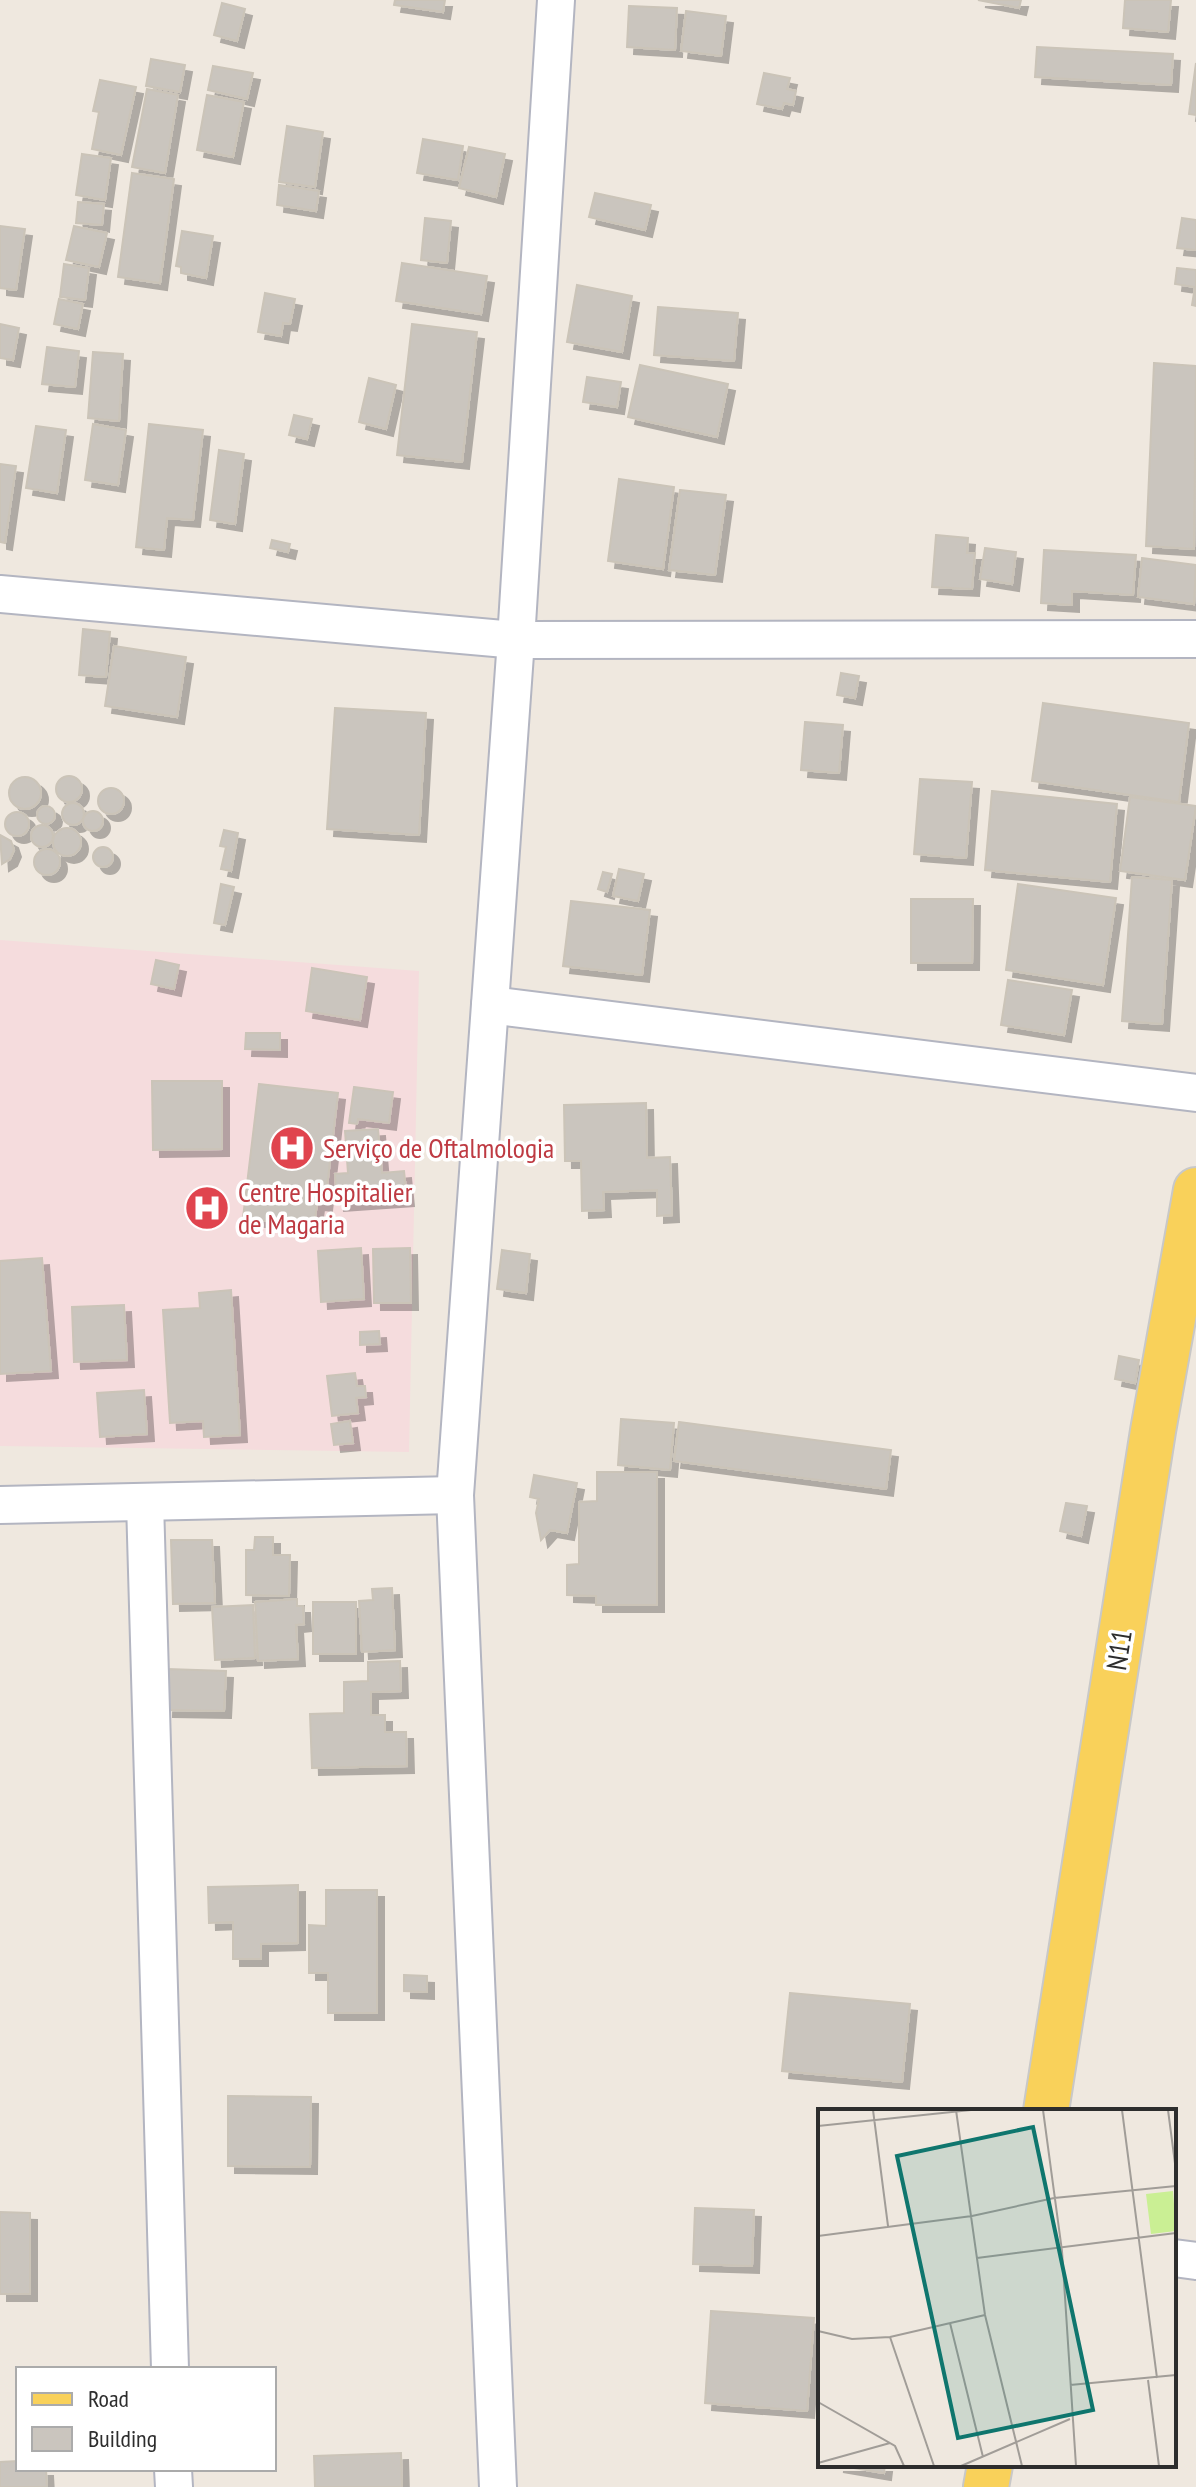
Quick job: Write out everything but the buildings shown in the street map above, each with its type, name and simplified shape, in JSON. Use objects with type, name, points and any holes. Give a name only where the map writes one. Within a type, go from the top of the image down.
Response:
[{"type":"main road","name":"N11","points":[[1046,2109],[1153,1431],[1196,1190]]},
{"type":"main road","points":[[986,2487],[990,2467]]},
{"type":"street","points":[[498,2487],[455,1495],[516,640],[556,0]]},
{"type":"street","points":[[0,594],[516,640],[1196,639]]},
{"type":"street","points":[[490,1005],[1196,1093]]},
{"type":"street","points":[[0,1505],[455,1495]]},
{"type":"street","points":[[145,1502],[170,2367]]},
{"type":"street","points":[[1176,2258],[1196,2261]]},
{"type":"shaded area","name":"Centre Hospitalier de Magaria","points":[[0,940],[419,971],[409,1452],[0,1446]]},
{"type":"place","name":"Serviço de Oftalmologia","points":[[292,1148]]},
{"type":"place","name":"Centre Hospitalier de Magaria","points":[[207,1208]]}]
